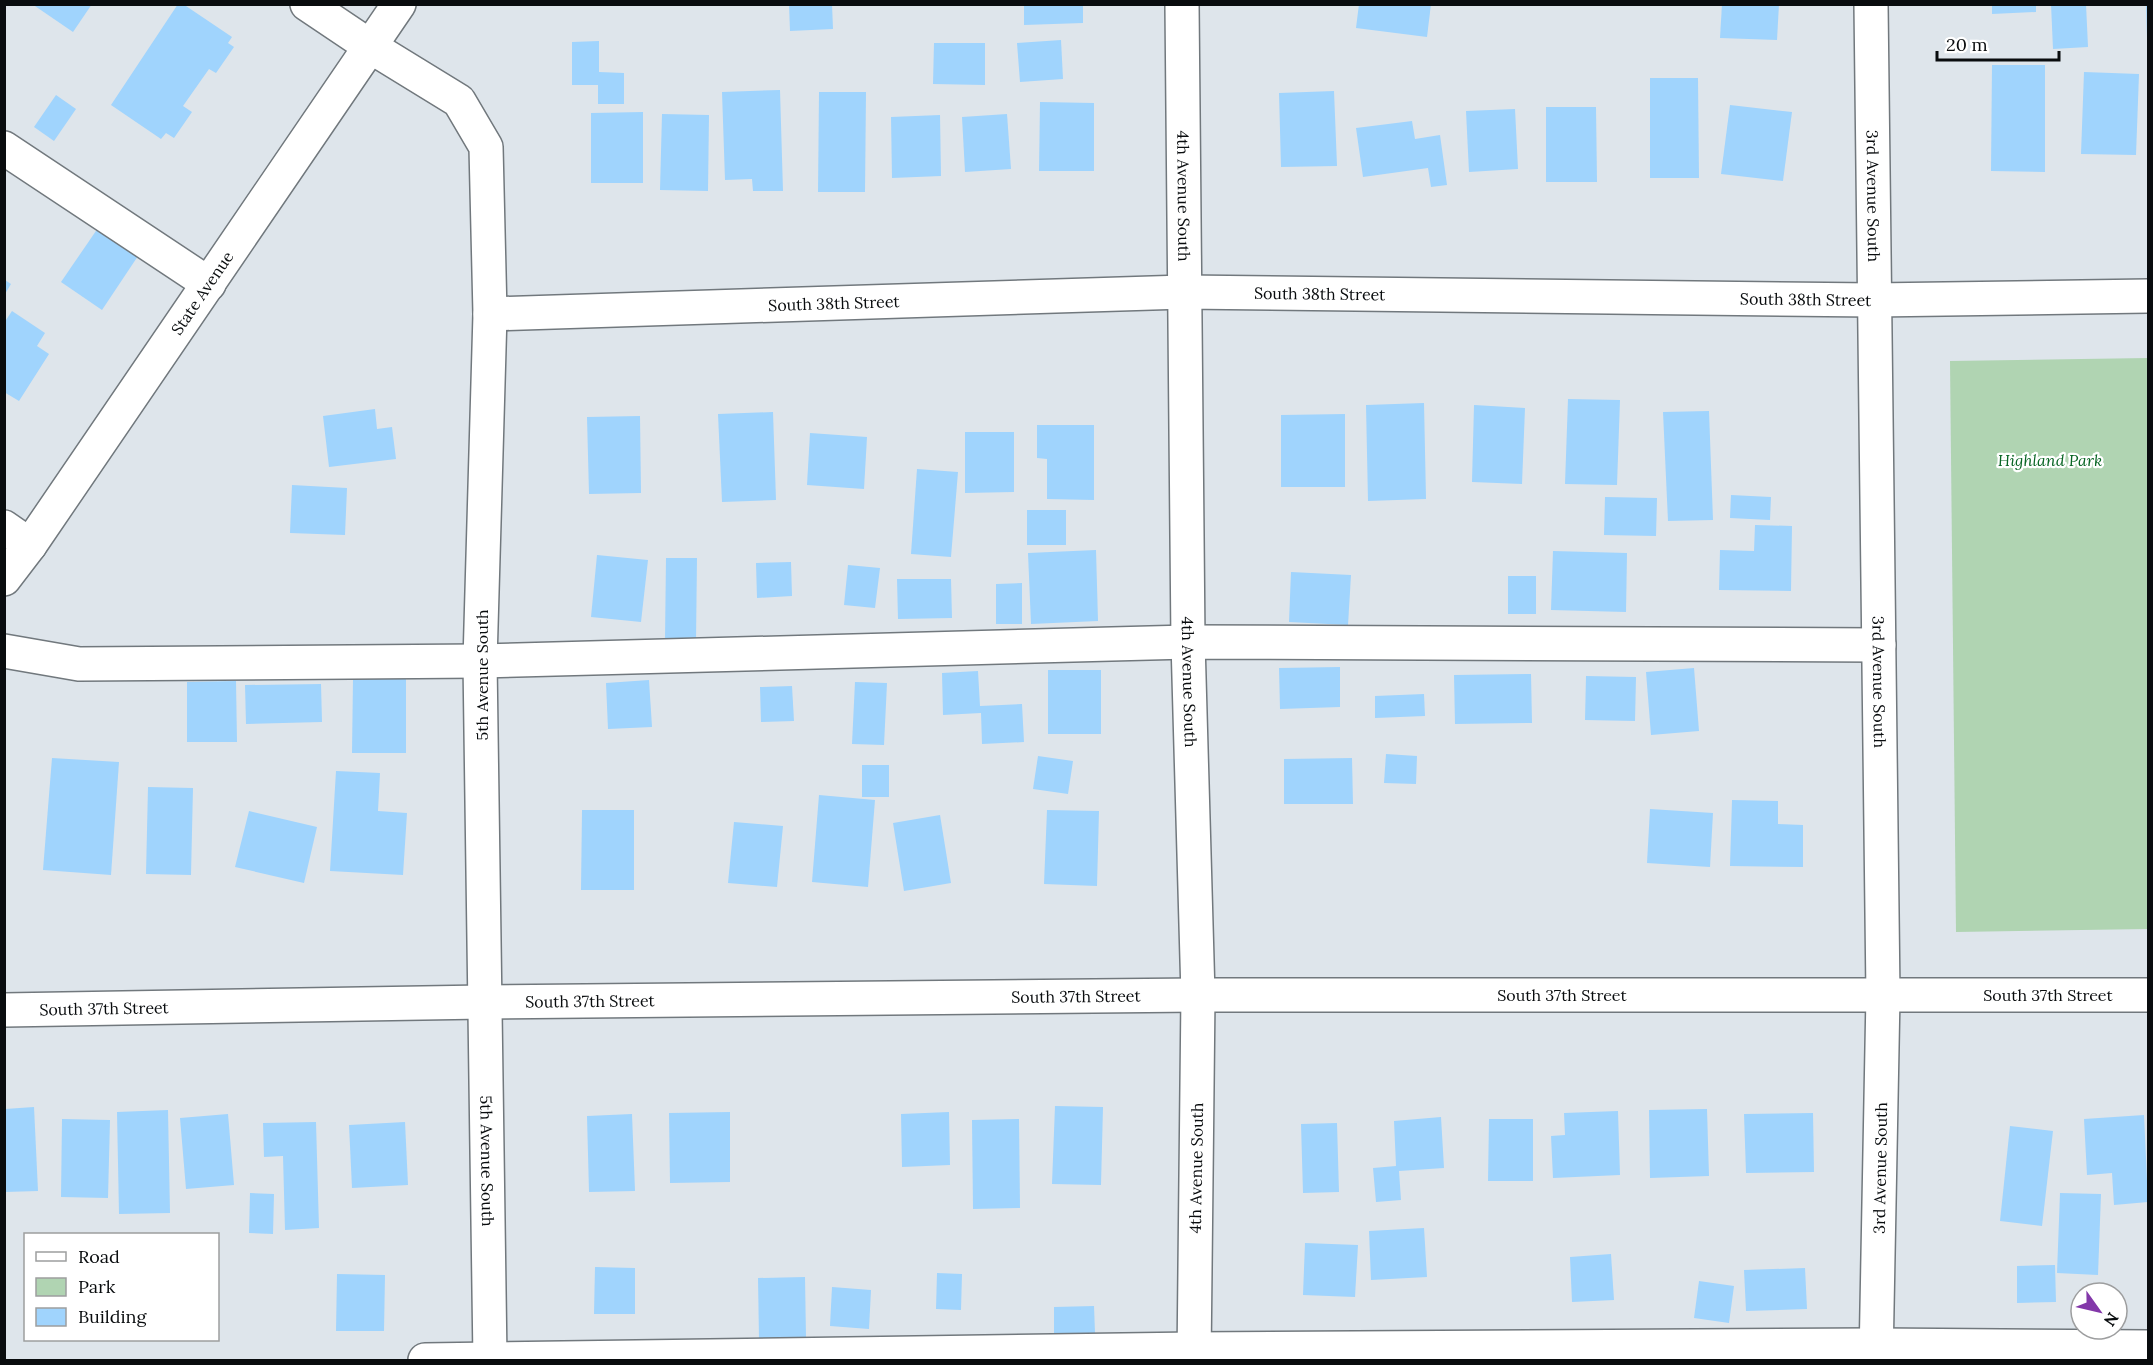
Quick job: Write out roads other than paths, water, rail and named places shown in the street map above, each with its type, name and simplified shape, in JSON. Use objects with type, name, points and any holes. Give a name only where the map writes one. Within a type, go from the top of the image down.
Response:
[{"type":"street","name":"5th Avenue South","points":[[307,4],[371,47],[459,101],[486,147],[490,314],[480,661],[490,1360]]},
{"type":"street","name":"State Avenue","points":[[4,579],[17,536],[209,284],[399,4]]},
{"type":"street","name":"4th Avenue South","points":[[1182,4],[1188,642],[1198,995],[1194,1355]]},
{"type":"street","name":"3rd Avenue South","points":[[1871,4],[1883,995],[1876,1353]]},
{"type":"street","points":[[4,148],[209,284]]},
{"type":"street","name":"South 38th Street","points":[[490,314],[1184,292],[1874,300],[2148,296]]},
{"type":"street","points":[[4,651],[79,664],[480,661],[1188,642],[1879,645]]},
{"type":"street","name":"South 37th Street","points":[[4,1010],[484,1002],[1198,995],[2148,995]]},
{"type":"street","points":[[425,1360],[1876,1353],[2148,1347]]},
{"type":"park label","name":"Highland Park","points":[[2050,460]]}]
